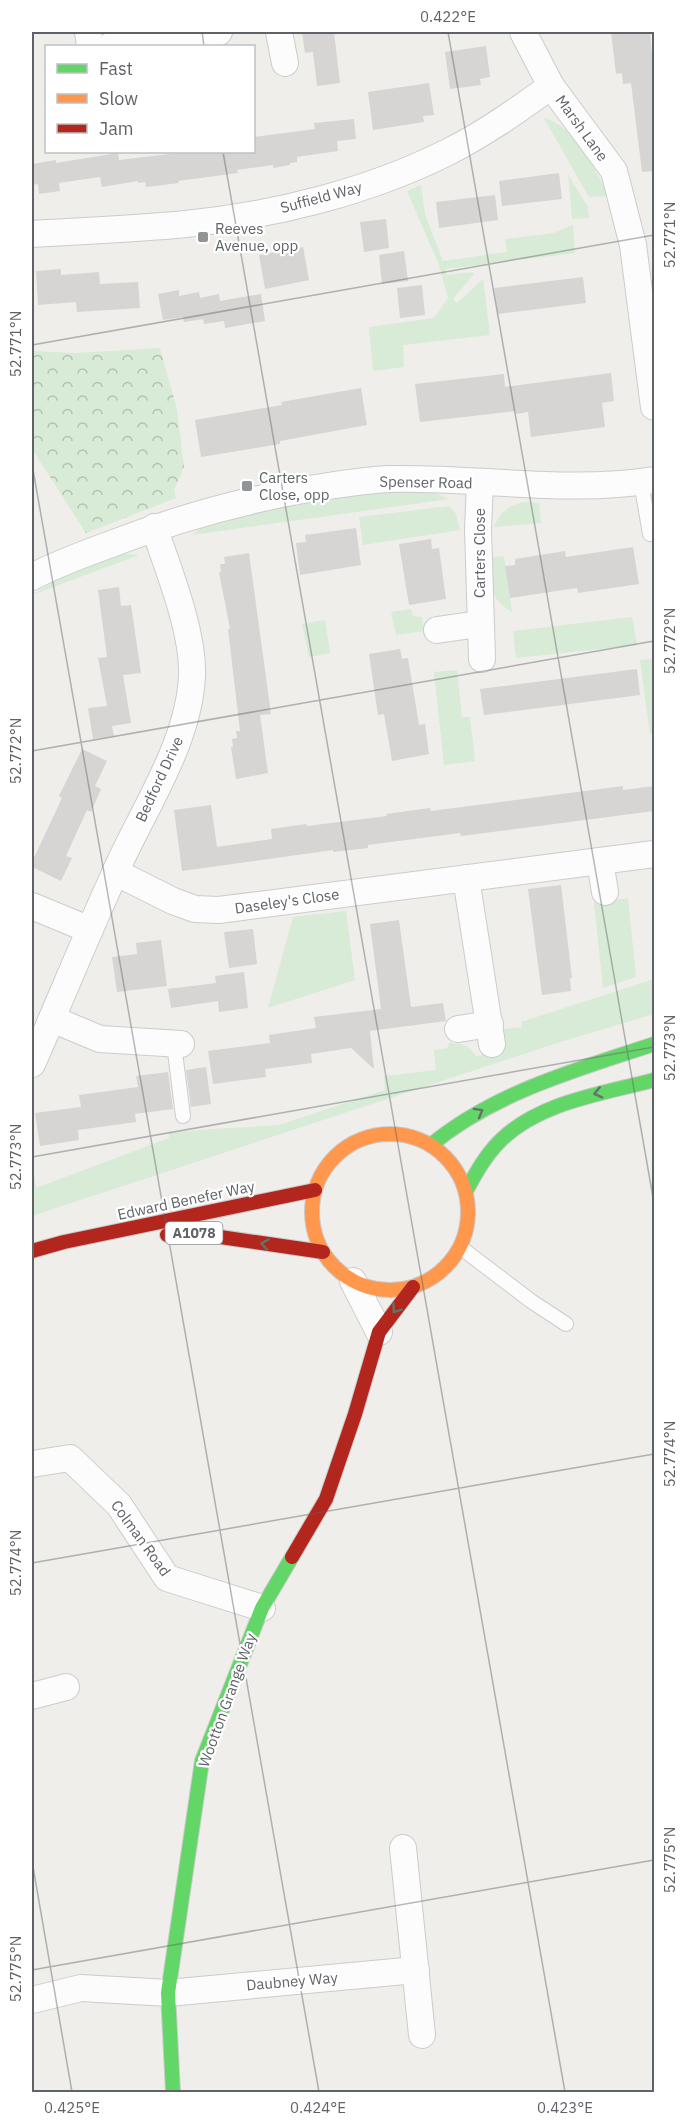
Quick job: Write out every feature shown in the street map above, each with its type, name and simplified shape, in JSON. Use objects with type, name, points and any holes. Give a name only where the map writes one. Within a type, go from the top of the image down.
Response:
[{"type":"main road","points":[[431,1144],[444,1131],[498,1101],[654,1044]]},
{"type":"main road","points":[[466,1191],[475,1171],[488,1152],[513,1128],[544,1111],[581,1097],[654,1080]]},
{"type":"main road","points":[[384,1134],[408,1136],[431,1144],[455,1167],[466,1191],[467,1225],[460,1246],[448,1264],[432,1278],[413,1287],[393,1290],[372,1288],[353,1281],[336,1268],[323,1252],[315,1234],[312,1214],[315,1190],[324,1169],[340,1151],[361,1139],[384,1134]]},
{"type":"main road","name":"Edward Benefer Way","points":[[32,1251],[64,1242],[315,1190]]},
{"type":"main road","name":"Edward Benefer Way","points":[[64,1242],[194,1233],[323,1252]]},
{"type":"main road","name":"Wootton Grange Way","points":[[174,2092],[168,1993],[202,1761],[262,1608],[326,1499],[355,1414],[379,1332],[413,1287]]},
{"type":"street","points":[[118,45],[219,32]]},
{"type":"street","points":[[279,32],[285,63]]},
{"type":"street","name":"Marsh Lane","points":[[524,32],[552,86],[614,171],[633,245],[654,406]]},
{"type":"street","name":"Suffield Way","points":[[32,234],[134,228],[229,218],[364,186],[448,152],[552,86]]},
{"type":"street","name":"Spenser Road","points":[[32,577],[154,527],[248,502],[336,485],[393,479],[598,486],[647,481]]},
{"type":"street","name":"Carters Close","points":[[480,483],[479,624],[482,659]]},
{"type":"street","name":"Bedford Drive","points":[[32,1064],[115,872],[178,741],[189,705],[192,674],[189,644],[181,610],[154,527]]},
{"type":"street","points":[[437,630],[479,624]]},
{"type":"street","name":"Daseley's Close","points":[[115,872],[173,901],[195,909],[219,910],[654,854]]},
{"type":"street","points":[[600,861],[605,891]]},
{"type":"street","points":[[458,1029],[491,1034],[466,878]]},
{"type":"street","points":[[32,906],[90,930]]},
{"type":"street","points":[[52,1019],[100,1039],[177,1044]]},
{"type":"street","points":[[353,1281],[379,1332]]},
{"type":"street","name":"Colman Road","points":[[32,1464],[70,1458],[119,1504],[167,1578],[262,1608]]},
{"type":"street","points":[[32,1696],[66,1687]]},
{"type":"street","points":[[403,1848],[422,2035]]},
{"type":"street","name":"Daubney Way","points":[[32,2000],[81,1988],[168,1993],[416,1970]]},
{"type":"lane","points":[[647,481],[650,534]]},
{"type":"lane","points":[[177,1044],[183,1116]]},
{"type":"lane","points":[[460,1246],[531,1301],[566,1324]]},
{"type":"green space","points":[[544,118],[565,129],[574,139],[583,150],[608,196],[589,197]]},
{"type":"green space","points":[[568,174],[587,204],[589,218],[572,219]]},
{"type":"green space","points":[[421,185],[425,214],[443,261],[507,252],[505,239],[553,233],[573,225],[575,253],[445,269],[447,275],[471,272],[474,274],[453,299],[457,303],[483,279],[490,335],[403,345],[404,367],[373,371],[369,327],[434,318],[448,298],[439,265],[407,191]]},
{"type":"green space","points":[[160,348],[177,409],[184,467],[174,490],[176,498],[86,533],[32,449],[32,351],[75,353]]},
{"type":"green space","points":[[399,491],[433,492],[449,499],[192,535],[199,529],[236,516],[333,496]]},
{"type":"green space","points":[[525,502],[539,503],[541,523],[494,527],[506,510]]},
{"type":"green space","points":[[449,506],[456,514],[460,530],[363,545],[359,517]]},
{"type":"green space","points":[[119,553],[139,555],[32,595],[64,575]]},
{"type":"green space","points":[[504,556],[512,612],[498,601],[492,589],[493,557]]},
{"type":"green space","points":[[411,609],[413,616],[422,617],[424,631],[396,635],[391,612]]},
{"type":"green space","points":[[632,617],[637,645],[516,658],[513,631]]},
{"type":"green space","points":[[325,620],[330,653],[309,657],[302,624]]},
{"type":"green space","points":[[654,659],[654,722],[652,734],[650,734],[640,660]]},
{"type":"green space","points":[[457,670],[462,717],[470,717],[475,761],[444,765],[434,672]]},
{"type":"green space","points":[[628,898],[636,977],[603,988],[594,903]]},
{"type":"green space","points":[[346,911],[355,980],[268,1008],[293,917]]},
{"type":"green space","points":[[654,979],[654,1014],[557,1043],[32,1216],[32,1161],[36,1188],[169,1138],[169,1133],[279,1125],[385,1090],[384,1076],[436,1070],[434,1050],[447,1048],[449,1043],[464,1045],[476,1056],[497,1053],[494,1030],[522,1027],[521,1022]]},
{"type":"building","points":[[302,32],[334,32],[340,83],[317,86],[313,52],[305,53]]},
{"type":"building","points":[[611,32],[650,32],[654,79],[654,171],[642,172],[631,83],[623,84],[622,73],[616,74]]},
{"type":"building","points":[[486,46],[490,77],[480,79],[481,85],[450,89],[445,52]]},
{"type":"building","points":[[429,83],[434,115],[423,116],[424,122],[373,130],[368,92]]},
{"type":"building","points":[[354,119],[356,139],[337,141],[338,151],[297,157],[297,162],[290,163],[290,165],[237,170],[238,173],[178,181],[179,183],[146,187],[145,182],[138,183],[138,181],[102,187],[100,177],[59,183],[60,191],[39,194],[38,184],[32,185],[32,164],[56,160],[56,163],[118,153],[119,160],[178,153],[255,153],[255,137],[315,129],[314,123]]},
{"type":"building","points":[[559,173],[562,199],[502,206],[499,181]]},
{"type":"building","points":[[495,195],[498,220],[439,228],[436,202]]},
{"type":"building","points":[[386,219],[389,248],[364,252],[360,222]]},
{"type":"building","points":[[303,247],[309,280],[265,289],[259,255]]},
{"type":"building","points":[[404,251],[408,281],[382,284],[379,255]]},
{"type":"building","points":[[61,269],[61,275],[99,272],[100,284],[138,282],[140,308],[77,312],[76,302],[38,305],[36,271]]},
{"type":"building","points":[[583,277],[586,303],[498,314],[494,288]]},
{"type":"building","points":[[422,285],[425,315],[400,318],[397,288]]},
{"type":"building","points":[[179,290],[179,296],[199,292],[200,298],[219,294],[220,301],[261,294],[265,321],[225,328],[224,321],[204,324],[203,319],[184,322],[183,317],[163,320],[158,294]]},
{"type":"building","points":[[611,373],[614,401],[602,403],[605,427],[531,437],[528,412],[516,414],[516,411],[420,422],[415,384],[504,374],[505,387]]},
{"type":"building","points":[[361,388],[367,425],[280,441],[280,444],[201,457],[195,420]]},
{"type":"building","points":[[356,528],[361,565],[300,575],[296,543],[306,542],[305,535]]},
{"type":"building","points":[[431,539],[432,549],[439,548],[446,599],[409,605],[399,544]]},
{"type":"building","points":[[633,547],[639,584],[578,593],[577,588],[510,598],[505,566],[515,565],[515,559],[565,551],[566,557]]},
{"type":"building","points":[[249,553],[271,714],[260,715],[268,773],[236,779],[231,747],[233,747],[232,739],[237,738],[236,731],[240,731],[228,629],[230,629],[219,572],[221,572],[220,564],[225,564],[224,557]]},
{"type":"building","points":[[119,587],[121,606],[131,605],[141,673],[123,675],[131,723],[112,726],[114,736],[93,739],[88,708],[107,706],[98,658],[107,657],[98,590]]},
{"type":"building","points":[[400,649],[402,659],[408,658],[419,725],[425,724],[429,754],[392,761],[384,714],[378,715],[369,654]]},
{"type":"building","points":[[637,669],[640,695],[484,715],[480,689]]},
{"type":"building","points":[[82,749],[107,761],[95,786],[101,789],[91,812],[87,810],[66,856],[72,858],[61,881],[32,867],[32,862],[62,798],[59,796]]},
{"type":"building","points":[[623,786],[623,790],[654,786],[654,811],[461,836],[460,833],[368,845],[368,848],[333,852],[333,850],[182,871],[174,810],[211,805],[217,847],[272,839],[271,829]]},
{"type":"building","points":[[561,885],[572,978],[570,978],[571,991],[542,995],[528,889]]},
{"type":"building","points":[[399,920],[411,1007],[443,1003],[446,1021],[370,1031],[374,1069],[351,1048],[311,1054],[312,1063],[265,1069],[266,1077],[213,1084],[208,1051],[270,1043],[269,1035],[316,1028],[314,1017],[381,1009],[370,924]]},
{"type":"building","points":[[253,929],[257,964],[229,968],[224,932]]},
{"type":"building","points":[[161,940],[167,986],[117,992],[112,957],[137,954],[136,943]]},
{"type":"building","points":[[244,972],[248,1008],[219,1012],[218,1001],[171,1008],[168,989],[216,983],[215,976]]},
{"type":"building","points":[[206,1067],[211,1104],[191,1107],[186,1070]]},
{"type":"building","points":[[168,1072],[173,1109],[135,1114],[136,1122],[78,1130],[79,1140],[40,1146],[35,1113],[81,1107],[79,1095],[138,1087],[136,1076]]},
{"type":"traffic: fast","points":[[431,1145],[456,1127],[509,1097],[566,1073],[654,1044]]},
{"type":"traffic: fast","points":[[466,1191],[481,1165],[500,1141],[533,1117],[572,1101],[654,1080]]},
{"type":"traffic: fast","points":[[173,2092],[168,1993],[202,1761],[262,1608],[292,1557]]},
{"type":"traffic: slow","points":[[390,1134],[405,1135],[420,1140],[445,1157],[462,1182],[467,1197],[468,1212],[467,1227],[462,1242],[445,1267],[420,1284],[405,1289],[390,1290],[375,1289],[360,1284],[335,1267],[318,1242],[313,1227],[312,1212],[313,1197],[318,1182],[335,1157],[360,1140],[375,1135],[390,1134]]},
{"type":"traffic: jam","points":[[32,1251],[64,1242],[315,1190]]},
{"type":"traffic: jam","points":[[167,1235],[193,1233],[323,1252]]},
{"type":"traffic: jam","points":[[292,1557],[326,1499],[355,1414],[379,1332],[413,1287]]},
{"type":"place","name":"Reeves Avenue, opp","points":[[203,237]]},
{"type":"place","name":"Carters Close, opp","points":[[247,486]]}]
